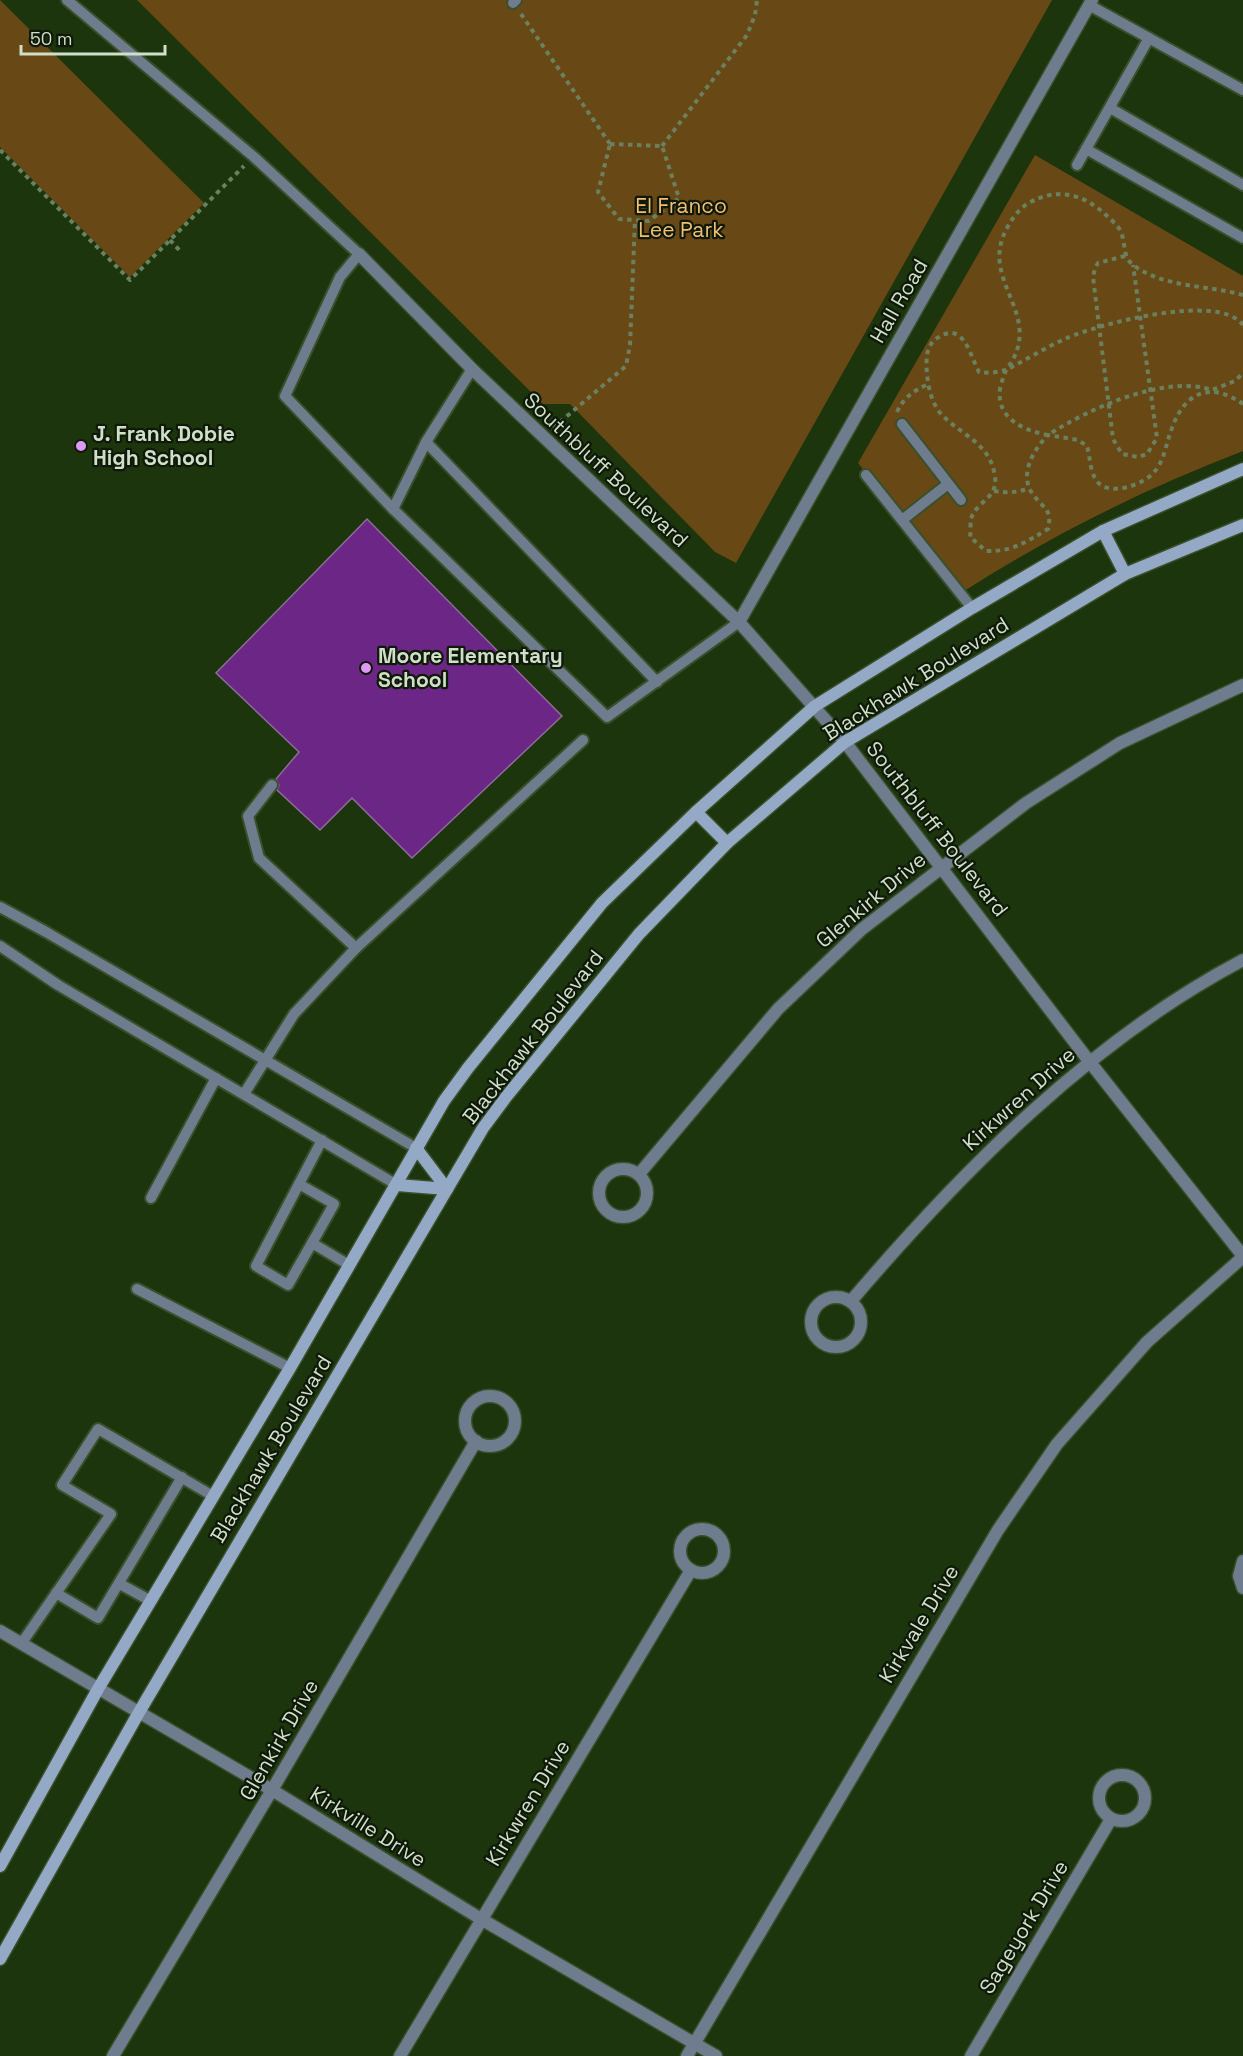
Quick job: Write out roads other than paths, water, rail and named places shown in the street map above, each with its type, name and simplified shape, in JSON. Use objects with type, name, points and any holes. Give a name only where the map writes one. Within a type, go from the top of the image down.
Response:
[{"type":"main road","name":"Blackhawk Boulevard","points":[[0,1866],[98,1689],[290,1368],[444,1101],[468,1068],[602,903],[696,812],[815,706],[972,608],[1104,531],[1243,469]]},
{"type":"main road","name":"Blackhawk Boulevard","points":[[0,1959],[4,1943],[483,1128],[639,934],[727,843],[845,742],[1125,574],[1243,525]]},
{"type":"main road","points":[[1104,531],[1125,574]]},
{"type":"main road","points":[[696,812],[727,843]]},
{"type":"main road","points":[[416,1148],[447,1189]]},
{"type":"main road","points":[[397,1185],[447,1189]]},
{"type":"street","name":"Hall Road","points":[[740,622],[1091,2]]},
{"type":"street","name":"Southbluff Boulevard","points":[[359,255],[472,369],[740,622],[815,706],[942,866],[1089,1061],[1243,1256]]},
{"type":"street","name":"Glenkirk Drive","points":[[639,1174],[778,1009],[862,929],[1026,803],[1120,743],[1243,685]]},
{"type":"street","name":"Kirkwren Drive","points":[[851,1301],[906,1236],[979,1162],[1089,1061],[1205,980],[1243,960]]},
{"type":"street","points":[[624,1168],[639,1174],[647,1187],[646,1202],[642,1208],[636,1213],[621,1217],[606,1210],[598,1195],[599,1187],[608,1173],[624,1168]]},
{"type":"street","name":"Kirkvale Drive","points":[[687,2056],[998,1530],[1057,1444],[1147,1342],[1243,1256]]},
{"type":"street","points":[[843,1297],[851,1301],[861,1315],[860,1332],[848,1344],[832,1347],[824,1344],[813,1332],[812,1316],[815,1308],[827,1298],[843,1297]]},
{"type":"street","points":[[486,1396],[505,1401],[511,1408],[514,1418],[514,1427],[510,1436],[503,1443],[494,1446],[476,1441],[469,1434],[466,1425],[466,1415],[470,1407],[477,1400],[486,1396]]},
{"type":"street","name":"Glenkirk Drive","points":[[113,2056],[476,1441]]},
{"type":"street","points":[[1243,1561],[1239,1568],[1239,1576],[1243,1588]]},
{"type":"street","name":"Kirkwren Drive","points":[[400,2056],[691,1570]]},
{"type":"street","name":"Kirkville Drive","points":[[0,1631],[138,1714],[272,1790],[481,1919],[716,2056]]},
{"type":"street","name":"Sageyork Drive","points":[[971,2056],[1111,1819]]},
{"type":"lane","points":[[67,0],[254,157],[359,255],[340,277],[285,396],[393,509],[607,717],[740,622]]},
{"type":"lane","points":[[1091,2],[1149,38],[1243,90]]},
{"type":"lane","points":[[1077,165],[1149,38]]},
{"type":"lane","points":[[1110,108],[1243,185]]},
{"type":"lane","points":[[1086,149],[1243,238]]},
{"type":"lane","points":[[393,509],[426,442],[472,369]]},
{"type":"lane","points":[[902,424],[961,500]]},
{"type":"lane","points":[[426,442],[657,682]]},
{"type":"lane","points":[[866,475],[972,608]]},
{"type":"lane","points":[[902,520],[948,484]]},
{"type":"lane","points":[[244,1094],[294,1014],[356,948],[583,740]]},
{"type":"lane","points":[[272,785],[248,816],[259,858],[356,948]]},
{"type":"lane","points":[[0,907],[416,1148]]},
{"type":"lane","points":[[0,946],[58,985],[397,1185]]},
{"type":"lane","points":[[151,1198],[216,1078]]},
{"type":"lane","points":[[299,1184],[334,1204],[288,1285],[256,1266],[322,1140]]},
{"type":"lane","points":[[312,1243],[349,1265]]},
{"type":"lane","points":[[136,1289],[290,1368]]},
{"type":"lane","points":[[21,1644],[111,1514],[62,1485],[98,1429],[213,1496]]},
{"type":"lane","points":[[56,1593],[99,1618],[182,1477]]},
{"type":"lane","points":[[120,1584],[151,1601]]},
{"type":"place","name":"J. Frank Dobie High School","points":[[81,446]]},
{"type":"place","name":"Moore Elementary School","points":[[366,668]]},
{"type":"park label","name":"El Franco Lee Park","points":[[681,218]]}]
